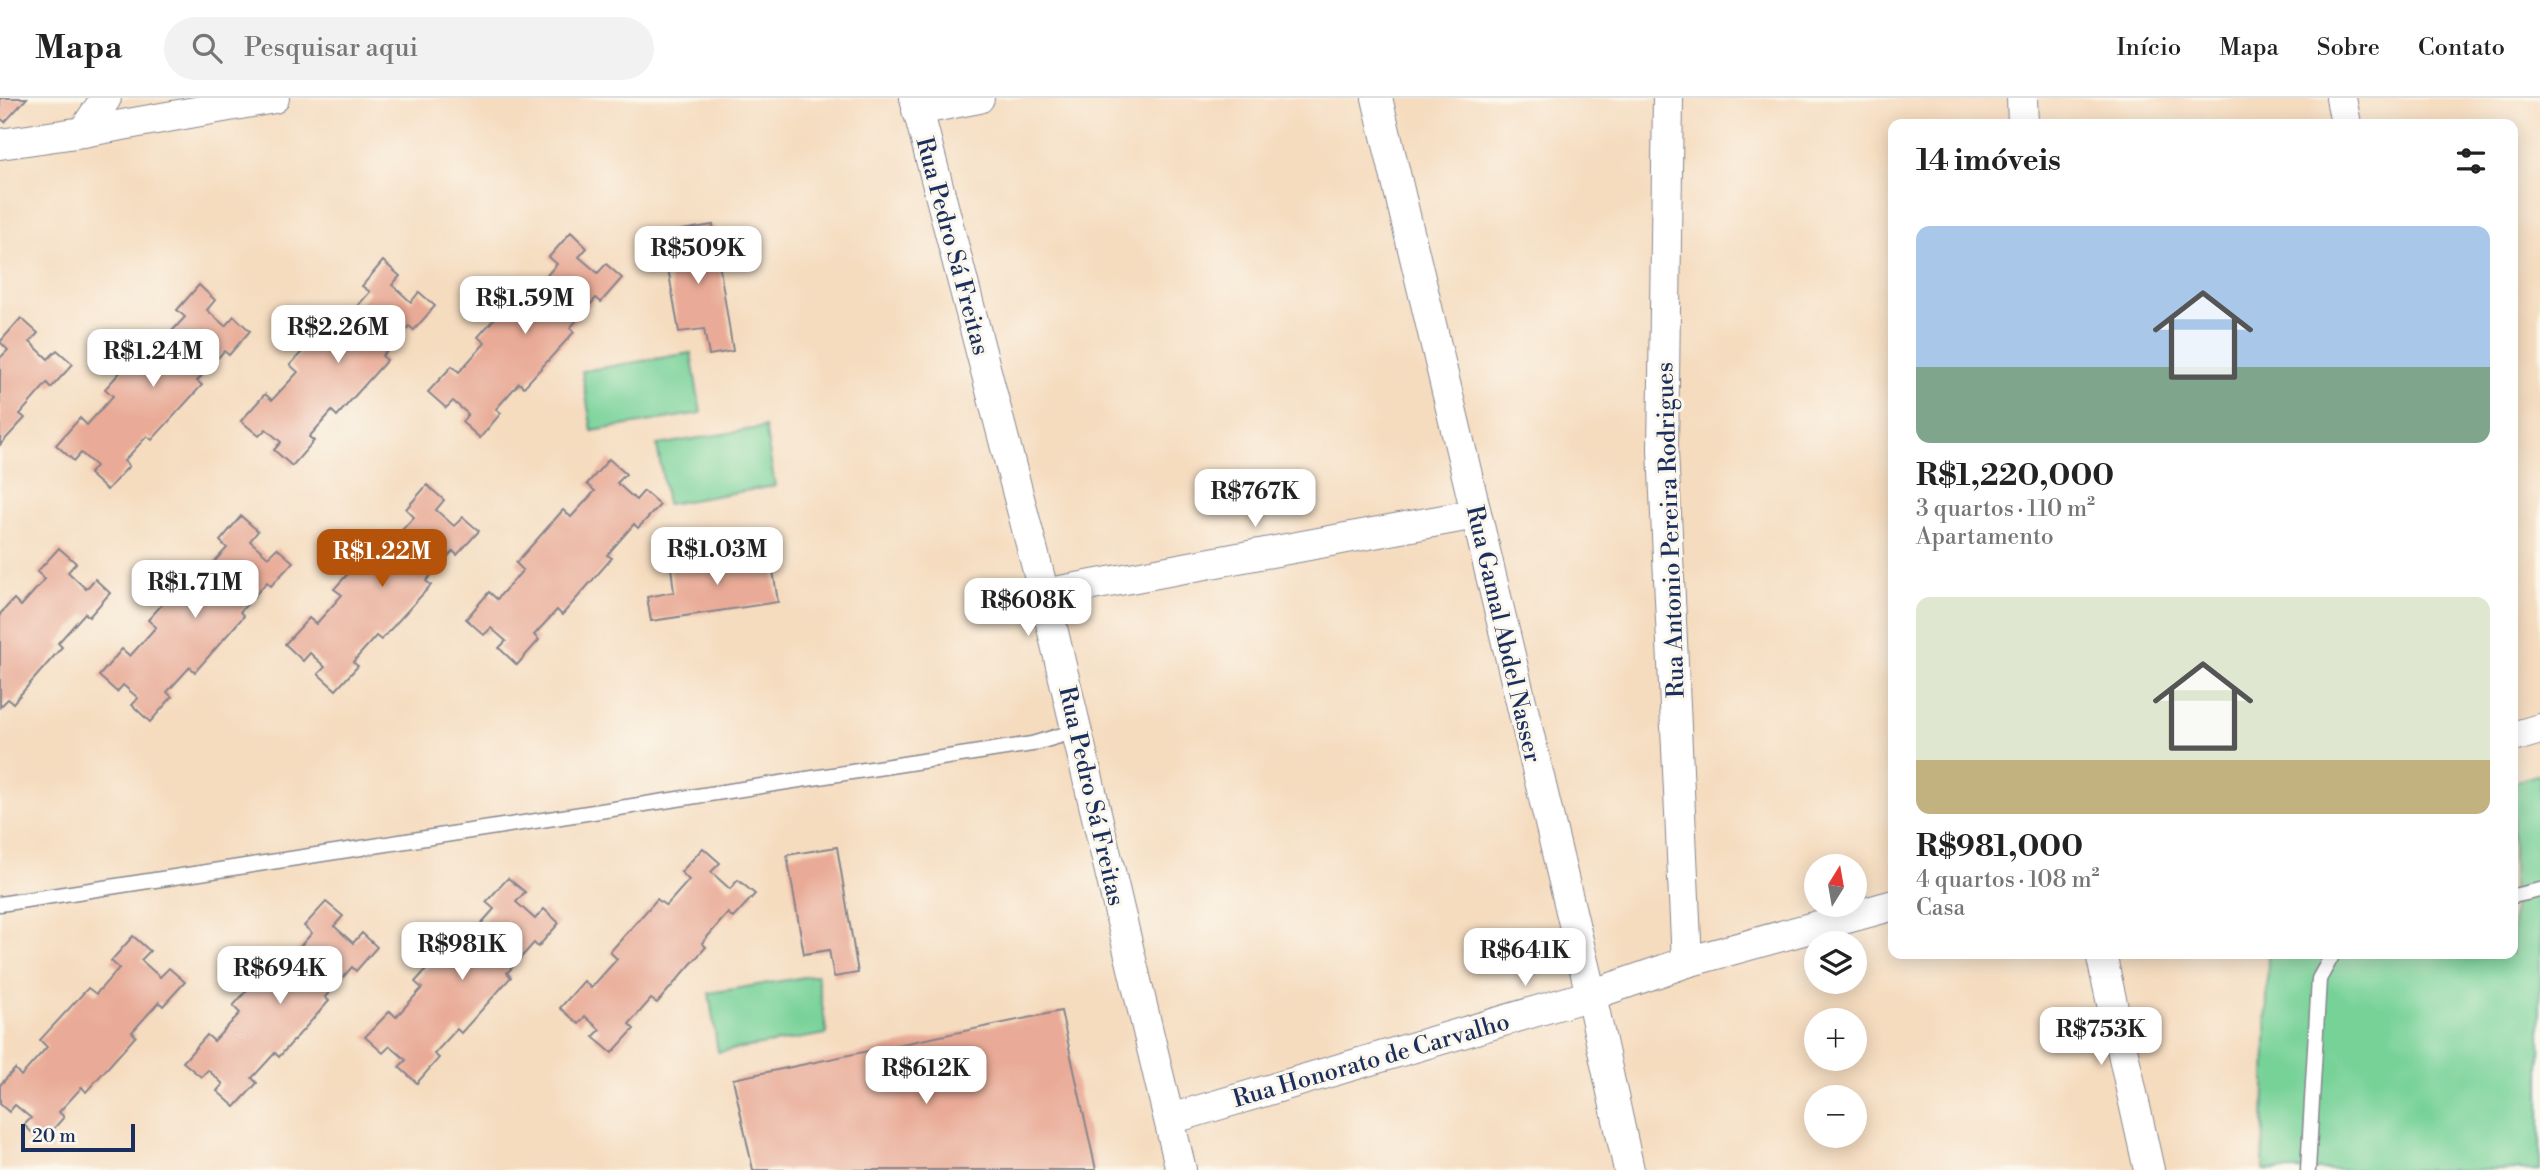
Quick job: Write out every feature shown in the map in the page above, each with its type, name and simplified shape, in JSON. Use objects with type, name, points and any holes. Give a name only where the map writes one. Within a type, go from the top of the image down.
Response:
[{"type":"street","points":[[83,132],[106,98]]},
{"type":"street","points":[[916,104],[979,98]]},
{"type":"street","name":"Rua Gamal Abdel Nasser","points":[[1377,98],[1591,995],[1629,1170]]},
{"type":"street","name":"Rua Antonio Pereira Rodrigues","points":[[1668,98],[1663,450],[1687,962]]},
{"type":"street","points":[[2022,98],[2022,119]]},
{"type":"street","points":[[2341,98],[2345,119]]},
{"type":"street","points":[[0,144],[266,99]]},
{"type":"street","name":"Rua Pedro Sá Freitas","points":[[916,104],[1044,594],[1181,1170]]},
{"type":"street","points":[[1044,594],[1476,514]]},
{"type":"street","points":[[2518,736],[2540,729]]},
{"type":"street","name":"Rua Honorato de Carvalho","points":[[1170,1119],[1591,995],[1687,962],[1888,907]]},
{"type":"street","points":[[2102,959],[2149,1170]]},
{"type":"lane","points":[[0,904],[1032,744],[1076,731]]},
{"type":"lane","points":[[2518,895],[2540,890]]},
{"type":"lane","points":[[2308,1170],[2319,979],[2330,959]]},
{"type":"green space","points":[[691,353],[701,413],[592,431],[582,371]]},
{"type":"green space","points":[[765,427],[775,486],[667,504],[657,445]]},
{"type":"green space","points":[[2540,774],[2540,1170],[2263,1170],[2268,959],[2518,959],[2518,781]]},
{"type":"green space","points":[[817,975],[827,1034],[718,1052],[709,993]]},
{"type":"building","points":[[0,98],[27,98],[5,122],[0,118]]},
{"type":"building","points":[[713,225],[733,351],[709,355],[704,329],[679,332],[662,233]]},
{"type":"building","points":[[571,232],[587,248],[579,257],[598,273],[606,264],[622,278],[601,302],[596,298],[570,328],[574,332],[524,387],[519,383],[496,409],[501,413],[480,438],[462,422],[468,414],[453,401],[446,408],[428,392],[452,366],[459,372],[485,343],[478,337],[525,284],[533,291],[557,264],[549,257]]},
{"type":"building","points":[[383,261],[400,276],[392,285],[411,302],[419,292],[435,306],[414,330],[409,326],[382,356],[387,360],[337,416],[332,411],[309,437],[314,441],[292,466],[274,450],[281,442],[266,429],[259,436],[241,421],[265,394],[272,400],[298,372],[290,365],[338,312],[346,319],[370,292],[362,286]]},
{"type":"building","points":[[199,285],[215,300],[207,310],[225,326],[234,316],[250,331],[229,355],[224,351],[197,381],[202,385],[152,440],[147,436],[124,461],[129,466],[107,490],[89,474],[96,466],[81,453],[74,461],[56,445],[80,418],[87,425],[113,396],[105,389],[153,336],[161,343],[185,317],[177,310]]},
{"type":"building","points":[[21,318],[38,333],[30,342],[48,359],[57,350],[73,364],[51,388],[47,383],[20,414],[25,418],[0,445],[0,358],[8,350],[0,342]]},
{"type":"building","points":[[609,459],[626,474],[617,483],[636,500],[644,491],[660,505],[638,528],[634,524],[607,555],[612,558],[562,615],[557,610],[534,635],[539,640],[517,665],[499,648],[506,641],[491,628],[484,635],[466,619],[489,592],[497,599],[523,570],[516,563],[563,510],[571,517],[595,491],[587,484]]},
{"type":"building","points":[[427,485],[444,500],[436,510],[454,526],[463,517],[479,531],[457,555],[453,551],[426,581],[431,585],[381,640],[376,636],[353,662],[358,666],[336,690],[318,674],[325,667],[310,653],[303,661],[285,644],[309,618],[316,624],[342,595],[334,589],[382,536],[390,543],[414,517],[406,509]]},
{"type":"building","points":[[241,516],[258,531],[250,541],[268,557],[277,548],[293,562],[271,586],[267,582],[240,612],[244,616],[195,672],[190,667],[167,692],[172,697],[150,722],[132,705],[138,698],[123,685],[117,692],[99,676],[122,649],[130,656],[156,627],[148,620],[195,568],[203,574],[227,548],[220,541]]},
{"type":"building","points":[[59,548],[76,563],[68,572],[86,589],[95,579],[110,593],[89,617],[85,613],[58,643],[62,647],[13,703],[8,699],[0,707],[0,614],[14,599],[21,606],[45,579],[37,572]]},
{"type":"building","points":[[770,552],[778,602],[651,621],[647,597],[674,592],[671,567]]},
{"type":"building","points":[[837,847],[858,973],[834,977],[829,950],[804,954],[787,855]]},
{"type":"building","points":[[703,848],[720,863],[711,872],[730,889],[738,880],[755,894],[733,918],[728,913],[702,943],[706,947],[657,1003],[651,999],[629,1024],[634,1029],[612,1053],[593,1037],[600,1030],[585,1016],[579,1024],[560,1008],[584,981],[591,988],[617,959],[610,952],[657,899],[666,906],[689,880],[681,872]]},
{"type":"building","points":[[508,878],[525,892],[516,902],[535,919],[544,909],[559,923],[538,947],[534,943],[507,973],[511,977],[461,1033],[457,1029],[434,1054],[439,1058],[417,1083],[399,1067],[406,1060],[390,1046],[383,1053],[365,1037],[390,1011],[396,1017],[422,988],[415,982],[463,929],[470,936],[494,909],[486,902]]},
{"type":"building","points":[[326,902],[343,916],[334,926],[353,943],[362,933],[377,947],[356,971],[352,967],[325,997],[329,1001],[279,1057],[275,1053],[252,1078],[257,1083],[235,1107],[217,1091],[223,1084],[208,1070],[201,1077],[183,1062],[207,1035],[214,1041],[240,1013],[233,1006],[280,953],[288,960],[312,933],[304,926]]},
{"type":"building","points":[[133,936],[150,951],[141,960],[160,977],[169,968],[185,982],[163,1006],[159,1002],[132,1032],[136,1036],[86,1092],[82,1087],[59,1112],[64,1117],[42,1142],[24,1125],[31,1118],[15,1105],[9,1112],[0,1104],[0,1085],[15,1069],[21,1076],[47,1047],[40,1040],[88,988],[96,994],[119,968],[111,961]]},
{"type":"building","points":[[1061,1011],[1096,1170],[753,1170],[733,1079]]}]
